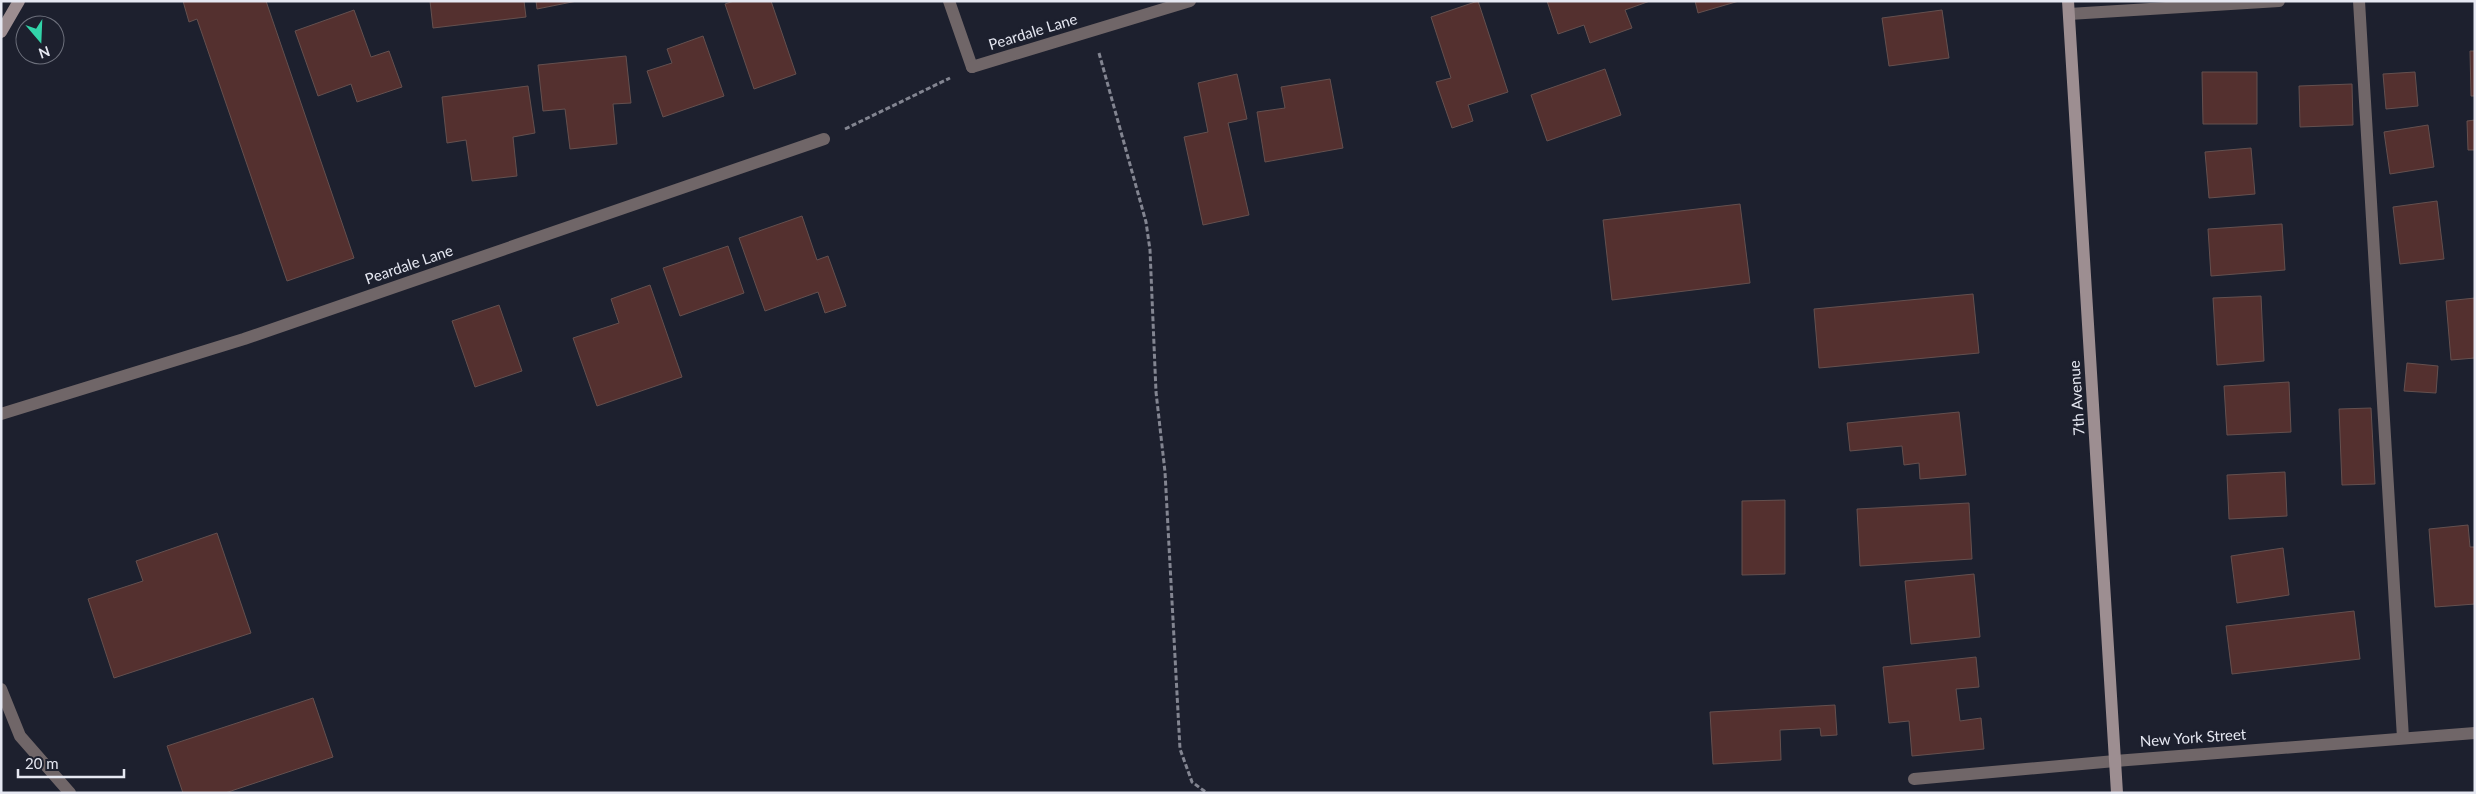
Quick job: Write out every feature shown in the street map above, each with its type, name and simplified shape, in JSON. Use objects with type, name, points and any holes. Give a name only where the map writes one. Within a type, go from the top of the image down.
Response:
[{"type":"street","points":[[1,32],[18,1]]},
{"type":"street","points":[[949,1],[972,67]]},
{"type":"street","name":"Peardale Lane","points":[[972,67],[1190,1]]},
{"type":"street","name":"7th Avenue","points":[[2068,1],[2118,793]]},
{"type":"street","points":[[2069,14],[2279,1]]},
{"type":"street","points":[[2359,1],[2403,738]]},
{"type":"street","name":"Peardale Lane","points":[[1,414],[244,339],[824,139]]},
{"type":"street","points":[[1,689],[20,736],[70,793]]},
{"type":"street","name":"New York Street","points":[[1914,779],[2475,733]]},
{"type":"path","points":[[1093,30],[1146,222],[1150,250],[1156,392],[1165,472],[1180,749],[1192,782],[1207,793]]},
{"type":"path","points":[[824,139],[972,67]]},
{"type":"building","points":[[183,1],[266,1],[354,258],[287,281],[197,19],[189,22]]},
{"type":"building","points":[[430,1],[524,1],[526,17],[433,28]]},
{"type":"building","points":[[536,1],[577,1],[537,9]]},
{"type":"building","points":[[734,1],[771,1],[796,74],[754,89],[725,4]]},
{"type":"building","points":[[1478,1],[1508,92],[1468,105],[1473,121],[1452,128],[1436,82],[1451,78],[1431,17]]},
{"type":"building","points":[[1547,1],[1650,1],[1625,10],[1632,28],[1590,43],[1584,25],[1558,34]]},
{"type":"building","points":[[1695,1],[1739,1],[1698,13]]},
{"type":"building","points":[[354,10],[371,57],[389,51],[402,87],[357,102],[351,84],[318,96],[295,31]]},
{"type":"building","points":[[1942,10],[1949,58],[1889,66],[1882,18]]},
{"type":"building","points":[[703,36],[724,96],[663,117],[647,71],[672,63],[667,49]]},
{"type":"building","points":[[2470,51],[2475,51],[2475,96],[2471,96]]},
{"type":"building","points":[[626,56],[631,103],[613,104],[617,144],[570,149],[565,109],[543,111],[538,65]]},
{"type":"building","points":[[1605,69],[1621,115],[1547,141],[1531,95]]},
{"type":"building","points":[[2202,72],[2257,72],[2257,124],[2203,124]]},
{"type":"building","points":[[2415,72],[2418,106],[2386,109],[2383,74]]},
{"type":"building","points":[[1237,74],[1247,119],[1228,123],[1249,215],[1203,225],[1184,137],[1208,132],[1198,83]]},
{"type":"building","points":[[1330,79],[1343,148],[1265,162],[1257,112],[1285,108],[1281,87]]},
{"type":"building","points":[[2352,84],[2353,125],[2300,127],[2299,86]]},
{"type":"building","points":[[528,86],[535,133],[513,137],[517,176],[472,181],[466,140],[447,143],[442,97]]},
{"type":"building","points":[[2475,120],[2475,150],[2468,150],[2467,121]]},
{"type":"building","points":[[2428,125],[2434,167],[2390,174],[2384,132]]},
{"type":"building","points":[[2251,148],[2255,194],[2209,198],[2205,152]]},
{"type":"building","points":[[2437,201],[2444,259],[2400,264],[2393,207]]},
{"type":"building","points":[[1740,204],[1750,283],[1612,300],[1603,220]]},
{"type":"building","points":[[802,216],[817,260],[828,256],[846,306],[825,313],[818,292],[765,311],[739,238]]},
{"type":"building","points":[[2282,224],[2285,270],[2211,276],[2208,229]]},
{"type":"building","points":[[728,246],[744,293],[680,316],[663,268]]},
{"type":"building","points":[[650,285],[682,377],[597,406],[573,338],[619,323],[611,299]]},
{"type":"building","points":[[1973,294],[1979,353],[1819,368],[1814,309]]},
{"type":"building","points":[[2261,296],[2264,361],[2217,365],[2213,298]]},
{"type":"building","points":[[2475,298],[2475,358],[2451,360],[2446,301]]},
{"type":"building","points":[[499,305],[522,371],[475,387],[452,321]]},
{"type":"building","points":[[2407,363],[2438,366],[2436,393],[2404,391]]},
{"type":"building","points":[[2289,382],[2291,432],[2227,435],[2224,386]]},
{"type":"building","points":[[2371,408],[2375,484],[2342,485],[2339,409]]},
{"type":"building","points":[[1959,412],[1966,475],[1920,479],[1919,463],[1904,465],[1902,446],[1850,451],[1847,423]]},
{"type":"building","points":[[2285,472],[2287,516],[2229,519],[2227,475]]},
{"type":"building","points":[[1785,500],[1785,574],[1742,575],[1742,501]]},
{"type":"building","points":[[1969,503],[1972,559],[1860,566],[1857,509]]},
{"type":"building","points":[[2468,525],[2470,547],[2475,547],[2475,604],[2435,607],[2429,529]]},
{"type":"building","points":[[217,533],[251,633],[114,678],[88,599],[143,581],[136,561]]},
{"type":"building","points":[[2283,548],[2289,595],[2237,603],[2231,556]]},
{"type":"building","points":[[1974,574],[1980,637],[1911,644],[1905,581]]},
{"type":"building","points":[[2354,611],[2360,659],[2232,674],[2226,626]]},
{"type":"building","points":[[1976,657],[1979,687],[1956,689],[1960,721],[1981,718],[1984,749],[1912,756],[1909,721],[1889,723],[1883,667]]},
{"type":"building","points":[[313,698],[333,757],[225,793],[183,793],[167,746]]},
{"type":"building","points":[[1835,705],[1837,735],[1821,736],[1820,728],[1780,730],[1781,760],[1713,764],[1710,712]]}]
